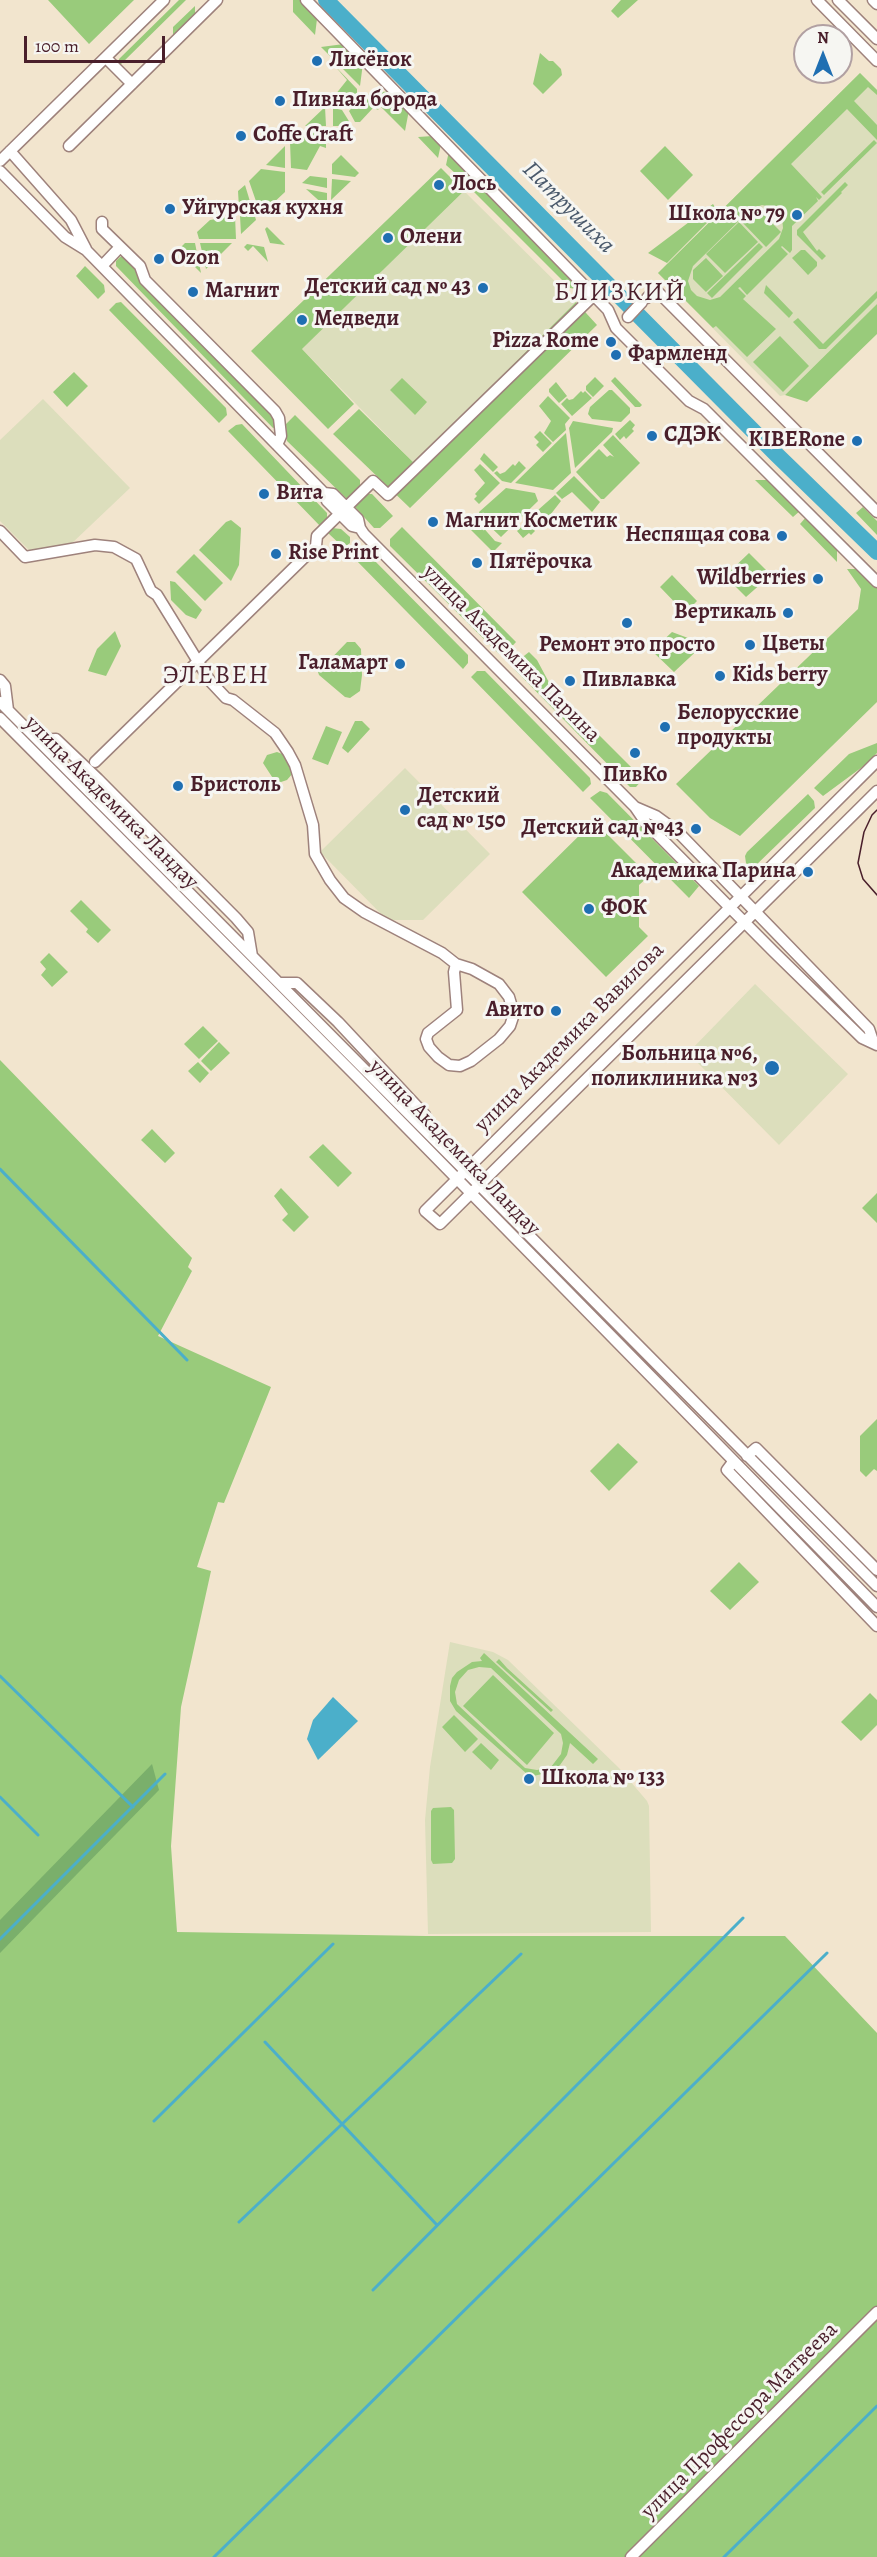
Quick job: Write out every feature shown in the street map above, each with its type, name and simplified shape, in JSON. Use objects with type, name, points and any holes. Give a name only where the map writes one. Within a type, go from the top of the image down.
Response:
[{"type":"street","points":[[0,161],[164,0]]},
{"type":"street","points":[[69,146],[217,0]]},
{"type":"street","points":[[306,0],[593,296],[622,323],[689,401],[704,409],[877,582]]},
{"type":"street","points":[[817,0],[877,61]]},
{"type":"street","points":[[838,0],[877,39]]},
{"type":"street","points":[[873,0],[877,4]]},
{"type":"street","points":[[106,58],[132,84]]},
{"type":"street","name":"улица Академика Парина","points":[[10,151],[71,220],[86,250]]},
{"type":"street","name":"улица Академика Парина","points":[[0,171],[65,237],[86,250],[102,266],[324,493],[327,501],[343,511],[352,526],[360,528],[635,807],[646,824],[862,1038],[875,1043]]},
{"type":"street","points":[[102,222],[102,229],[140,266],[145,280],[275,411],[279,418],[281,436],[277,445]]},
{"type":"street","points":[[102,266],[120,247]]},
{"type":"street","points":[[622,323],[655,289],[877,512]]},
{"type":"street","points":[[95,762],[316,546],[317,536],[373,481],[387,495],[593,296]]},
{"type":"street","points":[[0,531],[25,557],[95,545],[114,547],[136,559],[151,591],[157,596],[210,681],[226,698],[233,700],[275,733],[288,752],[295,765],[313,825],[315,854],[344,898],[364,912],[442,953],[456,964],[472,969],[499,984],[509,997],[514,1014],[510,1026],[499,1039],[471,1061],[460,1066],[449,1065],[438,1057],[429,1047],[426,1039],[428,1033],[452,1016],[456,1010],[454,972],[456,964]]},
{"type":"street","points":[[0,680],[5,686],[4,714]]},
{"type":"street","name":"улица Академика Ландау","points":[[0,702],[4,714],[461,1175],[877,1586]]},
{"type":"street","name":"улица Академика Ландау","points":[[4,714],[38,740],[279,983],[297,983],[338,1022],[425,1115],[428,1134],[461,1175]]},
{"type":"street","points":[[38,740],[56,739],[236,918],[248,932],[252,956]]},
{"type":"street","name":"улица Академика Вавилова","points":[[877,761],[425,1211],[440,1224],[877,791]]},
{"type":"street","name":"улица Академика Парина","points":[[635,807],[656,816],[678,832],[869,1029],[875,1043]]},
{"type":"street","name":"улица Академика Ландау","points":[[475,1189],[730,1466],[877,1607]]},
{"type":"street","points":[[747,1456],[756,1448],[877,1570]]},
{"type":"street","points":[[730,1466],[877,1626]]},
{"type":"street","name":"улица Профессора Матвеева","points":[[631,2557],[877,2312]]},
{"type":"shaded area","name":"Школа № 79","points":[[860,73],[877,90],[877,304],[785,395],[780,396],[658,273],[849,84],[853,84],[853,80]]},
{"type":"shaded area","points":[[464,191],[576,302],[414,463],[302,349]]},
{"type":"shaded area","points":[[43,399],[130,488],[70,545],[30,551],[0,521],[0,440]]},
{"type":"shaded area","name":"Детский сад № 150","points":[[405,768],[490,854],[423,920],[387,920],[320,852]]},
{"type":"shaded area","name":"Больница №6, поликлиника №3","points":[[755,984],[848,1074],[779,1145],[688,1053]]},
{"type":"shaded area","name":"Школа № 133","points":[[450,1642],[493,1652],[508,1660],[619,1768],[647,1801],[649,1806],[651,1932],[428,1934],[425,1820],[430,1767]]},
{"type":"green space","points":[[48,0],[134,0],[89,44]]},
{"type":"green space","points":[[179,0],[186,0],[119,66],[119,59]]},
{"type":"green space","points":[[293,0],[300,0],[317,19],[315,35],[293,12]]},
{"type":"green space","points":[[621,0],[638,0],[618,18],[611,11]]},
{"type":"green space","points":[[195,6],[195,16],[173,37],[173,27]]},
{"type":"green space","points":[[344,44],[363,63],[360,86],[321,47]]},
{"type":"green space","points":[[540,53],[561,69],[562,75],[543,94],[533,84]]},
{"type":"green space","points":[[334,65],[357,89],[357,96],[346,107],[335,95],[347,80]]},
{"type":"green space","points":[[860,73],[877,90],[877,95],[868,87],[854,101],[877,125],[877,140],[847,109],[791,164],[822,197],[819,200],[816,197],[818,201],[792,226],[790,253],[782,246],[788,254],[747,295],[740,287],[738,288],[746,296],[743,299],[776,329],[747,357],[716,326],[713,328],[658,273],[849,84],[853,84],[853,80]],"holes":[[[762,205],[772,207],[782,217],[783,228],[779,239],[720,297],[710,300],[697,296],[691,290],[688,281],[693,266],[751,209]]]},
{"type":"green space","points":[[390,91],[409,110],[405,131],[368,94]]},
{"type":"green space","points":[[360,99],[367,99],[379,110],[373,108],[360,122],[355,122],[349,111]]},
{"type":"green space","points":[[325,107],[326,126],[305,126]]},
{"type":"green space","points":[[333,108],[342,110],[352,126],[333,126]]},
{"type":"green space","points":[[300,131],[326,132],[326,148],[320,146],[307,170],[291,168],[290,142]]},
{"type":"green space","points":[[433,136],[441,144],[438,158],[418,137]]},
{"type":"green space","points":[[874,140],[877,143],[824,195],[821,192]]},
{"type":"green space","points":[[285,146],[285,168],[266,165]]},
{"type":"green space","points":[[665,146],[693,175],[668,200],[640,171]]},
{"type":"green space","points":[[449,151],[479,181],[465,182],[446,165]]},
{"type":"green space","points":[[341,155],[359,173],[355,177],[332,174],[332,164]]},
{"type":"green space","points":[[441,168],[464,191],[302,349],[354,404],[328,429],[251,351]]},
{"type":"green space","points":[[261,169],[285,172],[285,192],[270,206],[258,207],[249,181]]},
{"type":"green space","points":[[310,176],[327,178],[327,188],[302,183]]},
{"type":"green space","points":[[332,179],[351,181],[331,200]]},
{"type":"green space","points":[[845,182],[848,185],[842,193],[803,232],[817,251],[819,249],[826,256],[822,260],[797,235],[797,230]]},
{"type":"green space","points":[[245,185],[252,208],[239,208],[238,191]]},
{"type":"green space","points":[[306,189],[327,193],[327,204],[325,206]]},
{"type":"green space","points":[[472,190],[486,190],[583,290],[570,288]]},
{"type":"green space","points":[[713,204],[718,212],[667,263],[648,253]]},
{"type":"green space","points":[[757,208],[781,232],[766,247],[742,222]]},
{"type":"green space","points":[[254,213],[256,220],[241,234],[240,216]]},
{"type":"green space","points":[[235,216],[236,239],[199,239],[197,232],[210,220]]},
{"type":"green space","points":[[739,222],[758,242],[725,273],[706,254]]},
{"type":"green space","points":[[267,227],[285,245],[270,243],[265,229]]},
{"type":"green space","points":[[185,243],[195,243],[201,273],[178,250]]},
{"type":"green space","points":[[200,243],[232,243],[206,269]]},
{"type":"green space","points":[[759,243],[763,247],[712,298],[707,293]]},
{"type":"green space","points":[[247,244],[264,247],[268,262],[253,246],[248,251],[244,247]]},
{"type":"green space","points":[[801,250],[805,250],[817,262],[817,266],[808,275],[792,258]]},
{"type":"green space","points":[[120,257],[126,257],[272,414],[276,427],[273,428],[116,266],[116,261]]},
{"type":"green space","points":[[706,258],[723,276],[706,292],[693,279],[693,270]]},
{"type":"green space","points":[[85,266],[104,285],[105,292],[98,299],[76,276]]},
{"type":"green space","points":[[766,285],[793,313],[789,318],[764,293]]},
{"type":"green space","points":[[877,291],[877,298],[826,349],[819,349],[793,322],[798,318],[823,344]]},
{"type":"green space","points":[[121,302],[226,408],[227,415],[219,423],[109,310],[116,303]]},
{"type":"green space","points":[[576,302],[597,325],[410,508],[333,434],[359,409],[414,463]]},
{"type":"green space","points":[[877,304],[877,334],[807,402],[785,395]]},
{"type":"green space","points":[[780,336],[809,366],[783,392],[753,362]]},
{"type":"green space","points":[[74,372],[88,386],[67,407],[53,392]]},
{"type":"green space","points":[[595,377],[604,386],[593,397],[586,390],[586,386]]},
{"type":"green space","points":[[615,377],[642,405],[640,407],[635,407],[611,381]]},
{"type":"green space","points":[[402,378],[427,402],[415,415],[390,390]]},
{"type":"green space","points":[[556,382],[567,396],[559,403],[549,392]]},
{"type":"green space","points":[[609,390],[612,390],[630,408],[630,413],[621,422],[592,419],[588,414],[590,407]]},
{"type":"green space","points":[[581,391],[583,393],[585,391],[592,398],[572,416],[561,404],[567,398],[573,399]]},
{"type":"green space","points":[[548,396],[570,418],[565,424],[566,430],[553,442],[544,433],[551,421],[539,406]]},
{"type":"green space","points":[[295,415],[360,480],[360,489],[348,500],[287,441],[286,424]]},
{"type":"green space","points":[[630,420],[635,425],[632,429],[634,431],[626,439],[624,436],[620,440],[615,434]]},
{"type":"green space","points":[[573,421],[613,428],[612,432],[575,468],[569,428]]},
{"type":"green space","points":[[242,424],[327,513],[327,523],[322,528],[228,431]]},
{"type":"green space","points":[[540,431],[552,443],[543,452],[536,445],[539,442],[534,437]]},
{"type":"green space","points":[[566,433],[571,473],[553,490],[515,483]]},
{"type":"green space","points":[[613,435],[640,463],[604,499],[601,499],[576,472],[599,449],[607,457],[610,455],[614,457],[603,445]]},
{"type":"green space","points":[[484,453],[498,467],[493,472],[480,459]]},
{"type":"green space","points":[[519,461],[526,468],[511,483],[502,481],[494,473],[505,472]]},
{"type":"green space","points":[[480,464],[500,483],[479,504],[474,499],[477,496],[475,494],[485,483],[474,470]]},
{"type":"green space","points":[[574,476],[600,502],[592,512],[572,492],[562,499],[556,493]]},
{"type":"green space","points":[[755,480],[772,480],[801,510],[793,517]]},
{"type":"green space","points":[[506,488],[535,493],[538,501],[501,537],[480,517],[479,512]]},
{"type":"green space","points":[[367,494],[372,494],[393,516],[380,528],[374,528],[354,506]]},
{"type":"green space","points":[[555,495],[561,501],[547,519],[538,510]]},
{"type":"green space","points":[[863,507],[877,521],[877,535],[856,513]]},
{"type":"green space","points":[[473,516],[495,541],[502,543],[493,552],[465,524]]},
{"type":"green space","points":[[807,516],[837,545],[837,562],[800,524]]},
{"type":"green space","points":[[231,520],[241,528],[239,565],[231,581],[199,550],[226,522]]},
{"type":"green space","points":[[529,520],[535,526],[533,529],[535,531],[523,538],[517,531]]},
{"type":"green space","points":[[402,527],[516,642],[506,653],[499,654],[390,546],[390,539]]},
{"type":"green space","points":[[332,528],[341,529],[350,537],[350,543],[344,548],[328,533]]},
{"type":"green space","points":[[359,552],[368,554],[468,655],[468,663],[463,669],[353,557]]},
{"type":"green space","points":[[749,553],[771,575],[746,597],[725,576]]},
{"type":"green space","points":[[194,554],[223,583],[205,601],[176,572]]},
{"type":"green space","points":[[847,569],[862,569],[877,585],[877,702],[740,836],[710,818],[676,784],[858,609],[861,589]]},
{"type":"green space","points":[[672,575],[697,601],[685,613],[660,587]]},
{"type":"green space","points":[[170,581],[175,582],[202,610],[196,619],[186,615],[171,600]]},
{"type":"green space","points":[[115,631],[121,646],[106,676],[88,671],[97,649]]},
{"type":"green space","points":[[672,632],[704,644],[674,672],[652,651]]},
{"type":"green space","points":[[347,642],[355,642],[361,649],[360,691],[350,698],[345,697],[318,672]]},
{"type":"green space","points":[[529,652],[537,660],[552,688],[640,776],[642,780],[636,787],[630,787],[514,669],[515,663]]},
{"type":"green space","points":[[477,671],[485,671],[590,778],[591,784],[583,792],[471,677]]},
{"type":"green space","points":[[355,721],[362,721],[370,729],[348,753],[342,748]]},
{"type":"green space","points":[[326,726],[342,732],[328,765],[312,759]]},
{"type":"green space","points":[[877,743],[877,753],[865,765],[823,796],[814,788],[849,754]]},
{"type":"green space","points":[[277,752],[285,755],[293,773],[287,780],[281,782],[274,780],[263,763],[267,755]]},
{"type":"green space","points":[[600,791],[607,793],[699,886],[689,898],[590,798]]},
{"type":"green space","points":[[808,794],[814,801],[815,808],[752,869],[746,863],[747,852]]},
{"type":"green space","name":"ФОК","points":[[594,821],[649,876],[639,885],[639,927],[648,936],[606,977],[522,892]]},
{"type":"green space","points":[[81,900],[111,930],[98,943],[70,911]]},
{"type":"green space","points":[[49,953],[68,972],[52,987],[41,975],[46,969],[40,962]]},
{"type":"green space","points":[[203,1026],[218,1041],[199,1059],[184,1044]]},
{"type":"green space","points":[[219,1042],[230,1053],[211,1071],[201,1061]]},
{"type":"green space","points":[[0,1060],[192,1258],[188,1267],[192,1271],[158,1336],[271,1387],[224,1503],[218,1502],[197,1567],[211,1571],[181,1707],[171,1846],[177,1932],[426,1936],[785,1936],[877,2033],[877,2557],[0,2557]]},
{"type":"green space","points":[[198,1062],[209,1073],[200,1083],[188,1071]]},
{"type":"green space","points":[[152,1129],[175,1153],[165,1163],[141,1140]]},
{"type":"green space","points":[[323,1144],[352,1173],[338,1187],[309,1157]]},
{"type":"green space","points":[[281,1188],[309,1217],[294,1232],[282,1220],[288,1214],[274,1196]]},
{"type":"green space","points":[[877,1193],[877,1223],[862,1208]]},
{"type":"green space","points":[[877,1419],[877,1471],[874,1469],[866,1477],[860,1471],[860,1436]]},
{"type":"green space","points":[[618,1443],[638,1462],[609,1491],[590,1471]]},
{"type":"green space","points":[[739,1562],[759,1582],[730,1610],[710,1591]]},
{"type":"green space","points":[[484,1653],[598,1759],[593,1764],[570,1743],[567,1755],[552,1772],[533,1776],[527,1774],[456,1711],[450,1701],[452,1678],[472,1662],[482,1661],[480,1658]],"holes":[[[479,1667],[491,1668],[561,1734],[563,1743],[561,1754],[551,1767],[537,1770],[525,1768],[457,1704],[455,1692],[459,1680],[468,1670]]]},
{"type":"green space","points":[[499,1659],[553,1710],[551,1712],[496,1662]]},
{"type":"green space","points":[[493,1675],[554,1733],[527,1765],[463,1706]]},
{"type":"green space","points":[[870,1693],[877,1700],[877,1725],[861,1741],[841,1722]]},
{"type":"green space","points":[[454,1715],[478,1739],[465,1752],[442,1727]]},
{"type":"green space","points":[[481,1743],[499,1760],[491,1770],[472,1752]]},
{"type":"green space","points":[[152,1764],[159,1790],[0,1953],[0,1920]]},
{"type":"green space","points":[[451,1807],[454,1810],[455,1859],[452,1863],[433,1864],[431,1860],[431,1811],[433,1808]]},
{"type":"water","points":[[333,1697],[358,1721],[318,1760],[307,1739],[313,1720]]},
{"type":"waterway","name":"Патрушиха","points":[[326,0],[777,455],[877,552]]},
{"type":"waterway","points":[[0,1169],[187,1360]]},
{"type":"waterway","points":[[0,1676],[133,1807]]},
{"type":"waterway","points":[[0,1939],[165,1774]]},
{"type":"waterway","points":[[0,1797],[38,1835]]},
{"type":"waterway","points":[[373,2290],[743,1918]]},
{"type":"waterway","points":[[154,2121],[333,1944]]},
{"type":"waterway","points":[[214,2557],[827,1953]]},
{"type":"waterway","points":[[239,2222],[521,1954]]},
{"type":"waterway","points":[[265,2042],[436,2224]]},
{"type":"waterway","points":[[724,2557],[877,2406]]},
{"type":"tram line","points":[[877,810],[864,832],[858,863],[863,879],[877,895]]},
{"type":"place","name":"Лисёнок","points":[[317,61]]},
{"type":"place","name":"Пивная борода","points":[[280,101]]},
{"type":"place","name":"Coffe Craft","points":[[241,136]]},
{"type":"place","name":"Лось","points":[[439,185]]},
{"type":"place","name":"Уйгурская кухня","points":[[170,209]]},
{"type":"place","name":"Школа № 79","points":[[797,215]]},
{"type":"place","name":"Олени","points":[[388,238]]},
{"type":"place","name":"Ozon","points":[[159,259]]},
{"type":"place","name":"Детский сад № 43","points":[[483,288]]},
{"type":"place","name":"Магнит","points":[[193,292]]},
{"type":"place","name":"Медведи","points":[[302,320]]},
{"type":"place","name":"Pizza Rome","points":[[611,342]]},
{"type":"place","name":"Фармленд","points":[[616,355]]},
{"type":"place","name":"СДЭК","points":[[652,436]]},
{"type":"place","name":"KIBERone","points":[[857,441]]},
{"type":"place","name":"Вита","points":[[264,494]]},
{"type":"place","name":"Магнит Косметик","points":[[433,522]]},
{"type":"place","name":"Неспящая сова","points":[[782,536]]},
{"type":"place","name":"Rise Print","points":[[276,554]]},
{"type":"place","name":"Пятёрочка","points":[[477,563]]},
{"type":"place","name":"Wildberries","points":[[818,579]]},
{"type":"place","name":"Вертикаль","points":[[788,613]]},
{"type":"place","name":"Ремонт это просто","points":[[627,623]]},
{"type":"place","name":"Цветы","points":[[750,645]]},
{"type":"place","name":"Галамарт","points":[[400,664]]},
{"type":"place","name":"Kids berry","points":[[720,676]]},
{"type":"place","name":"Пивлавка","points":[[570,681]]},
{"type":"place","name":"Белорусские продукты","points":[[665,727]]},
{"type":"place","name":"ПивКо","points":[[635,753]]},
{"type":"place","name":"Бристоль","points":[[178,786]]},
{"type":"place","name":"Детский сад № 150","points":[[405,810]]},
{"type":"place","name":"Детский сад №43","points":[[696,829]]},
{"type":"place","name":"Академика Парина","points":[[808,872]]},
{"type":"place","name":"ФОК","points":[[589,909]]},
{"type":"place","name":"Авито","points":[[556,1011]]},
{"type":"place","name":"Больница №6, поликлиника №3","points":[[772,1068]]},
{"type":"place","name":"Школа № 133","points":[[529,1779]]},
{"type":"district","name":"БЛИЗКИЙ","points":[[620,294]]},
{"type":"district","name":"ЭЛЕВЕН","points":[[216,677]]}]
